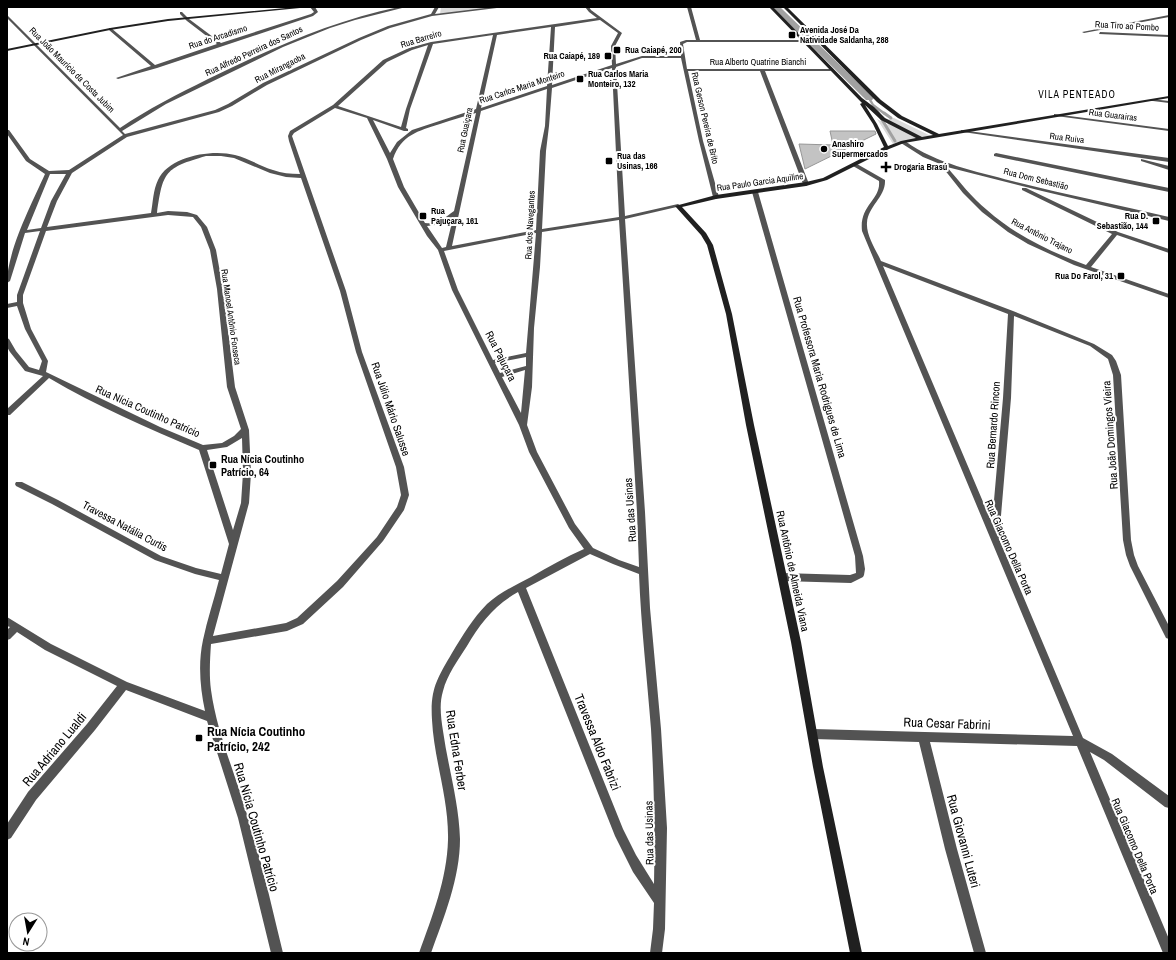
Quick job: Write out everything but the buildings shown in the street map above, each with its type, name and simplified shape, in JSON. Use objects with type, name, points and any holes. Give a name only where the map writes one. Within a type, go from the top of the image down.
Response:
[{"type":"street","points":[[50,7],[62,7]]},
{"type":"street","points":[[244,8],[250,7]]},
{"type":"street","points":[[7,50],[110,29],[185,18],[308,7]]},
{"type":"street","name":"Rua do Arcadismo","points":[[118,78],[312,14],[316,12],[316,9],[312,7]]},
{"type":"street","name":"Rua Alfredo Perreira dos Santos","points":[[120,130],[187,90],[259,55],[324,28],[379,12],[404,7]]},
{"type":"street","points":[[432,15],[437,7]]},
{"type":"street","name":"Rua Mirangaoba","points":[[70,172],[125,136],[230,105],[271,81],[389,27],[432,15],[503,7]]},
{"type":"street","points":[[587,7],[601,19]]},
{"type":"street","points":[[689,7],[698,41],[804,40]]},
{"type":"street","points":[[771,7],[804,40],[830,70],[860,99],[883,119],[921,139]]},
{"type":"street","points":[[785,7],[886,107],[900,117],[938,136]]},
{"type":"street","points":[[7,45],[124,22],[189,12]]},
{"type":"street","points":[[181,13],[185,18],[221,45]]},
{"type":"street","name":"Rua João Maurício da Costa Jubim","points":[[7,16],[125,136]]},
{"type":"street","points":[[1116,33],[1111,27],[1169,16]]},
{"type":"street","name":"Rua Barreiro","points":[[335,106],[386,61],[404,52],[430,43],[601,19]]},
{"type":"street","name":"Rua das Usinas","points":[[601,19],[620,33],[613,46],[613,67],[645,608],[656,729],[660,820],[660,902],[656,953]]},
{"type":"street","name":"Rua dos Navegantes","points":[[523,425],[540,231],[543,151],[553,25]]},
{"type":"street","name":"Rua Tiro ao Pombo","points":[[1111,27],[1084,32],[1169,36]]},
{"type":"street","points":[[110,29],[130,48],[155,66]]},
{"type":"street","name":"Rua Guaiçara","points":[[449,248],[495,33]]},
{"type":"street","name":"Rua Gerson Pereira de Brito","points":[[698,41],[682,42],[686,70],[701,141],[716,197]]},
{"type":"street","points":[[335,106],[403,129],[408,109],[430,43]]},
{"type":"street","name":"Rua Carlos Maria Monteiro","points":[[390,159],[395,146],[406,135],[414,131],[644,57],[684,57]]},
{"type":"street","name":"Rua Alberto Quatrine Bianchi","points":[[686,70],[830,70]]},
{"type":"street","points":[[762,70],[806,184]]},
{"type":"street","name":"Rua Paulo Garcia Aquiline","points":[[441,250],[540,231],[623,218],[716,197],[806,184],[825,179],[887,148],[904,142],[1169,97]]},
{"type":"street","points":[[860,99],[887,148]]},
{"type":"street","points":[[1153,100],[1169,102]]},
{"type":"street","name":"Rua Júlio Mário Salusse","points":[[207,641],[287,627],[300,621],[340,584],[380,539],[401,508],[405,494],[400,467],[359,352],[343,291],[302,176],[290,136],[294,130],[335,106]]},
{"type":"street","name":"Rua Guarairas","points":[[1056,115],[1169,130]]},
{"type":"street","name":"Rua Pajuçara","points":[[370,118],[390,159],[401,187],[423,224],[441,250],[455,290],[523,425],[533,452],[572,526],[590,550],[616,562],[644,572]]},
{"type":"street","name":"Rua Carlos Maria Monteiro","points":[[403,129],[414,131]]},
{"type":"street","points":[[7,131],[28,160],[38,168],[48,173],[70,172]]},
{"type":"street","name":"Rua Ruiva","points":[[963,131],[1169,160]]},
{"type":"street","name":"Rua Dom Sebastião","points":[[904,142],[918,153],[942,164],[1011,182],[1169,219]]},
{"type":"street","points":[[154,214],[162,176],[174,165],[200,155],[212,153],[229,154],[280,175],[302,176]]},
{"type":"street","points":[[1123,153],[1169,168]]},
{"type":"street","points":[[996,154],[1169,190]]},
{"type":"street","name":"Rua Antônio Trajano","points":[[942,164],[964,190],[993,219],[1021,237],[1051,252],[1088,267],[1169,296]]},
{"type":"street","name":"Rua Giacomo Della Porta","points":[[855,165],[879,177],[883,184],[862,223],[977,501],[995,539],[1169,953]]},
{"type":"street","points":[[7,414],[45,374],[45,361],[25,321],[19,304],[20,295],[27,272],[45,229],[54,201],[70,172]]},
{"type":"street","points":[[7,281],[23,232],[48,173]]},
{"type":"street","points":[[1011,182],[1116,233],[1169,251]]},
{"type":"street","name":"Rua Professora Maria Rodrigues de Lima","points":[[755,192],[859,556],[861,569],[860,575],[851,579],[782,577]]},
{"type":"street","name":"Rua Antônio de Almeida Viana","points":[[678,206],[704,234],[710,245],[731,321],[750,425],[782,577],[813,734],[818,767],[856,953]]},
{"type":"street","points":[[423,224],[430,226],[442,223],[452,216],[458,208]]},
{"type":"street","name":"Rua Manoel Antônio Fonseca","points":[[23,232],[154,214],[187,214],[195,216],[204,227],[213,250],[220,289],[232,387],[245,430],[247,473],[245,504],[234,546]]},
{"type":"street","points":[[1088,267],[1116,233]]},
{"type":"street","name":"Rua João Domingos Vieira","points":[[878,262],[1011,312],[1092,345],[1104,351],[1114,361],[1117,375],[1120,410],[1127,540],[1134,566],[1169,635]]},
{"type":"street","points":[[7,306],[19,304]]},
{"type":"street","name":"Rua Bernardo Rincon","points":[[995,539],[1007,398],[1011,312]]},
{"type":"street","name":"Rua Nícia Coutinho Patrício","points":[[7,340],[13,352],[27,369],[45,374],[84,395],[202,448]]},
{"type":"street","points":[[492,362],[530,354]]},
{"type":"street","points":[[498,376],[529,367]]},
{"type":"street","points":[[234,546],[202,448],[224,445],[237,438],[245,430]]},
{"type":"street","name":"Travessa Natália Curtis","points":[[19,484],[158,558],[195,571],[224,578]]},
{"type":"street","name":"Rua Nícia Coutinho Patrício","points":[[234,546],[207,641],[204,664],[205,685],[210,718],[242,816],[276,953]]},
{"type":"street","name":"Rua Edna Ferber","points":[[426,953],[441,911],[448,879],[454,839],[451,797],[437,725],[436,703],[442,676],[463,641],[490,606],[508,593],[590,550]]},
{"type":"street","name":"Travessa Aldo Fabrizi","points":[[521,587],[630,858],[660,902]]},
{"type":"street","points":[[7,621],[48,648],[124,685],[210,718]]},
{"type":"street","points":[[7,636],[16,627]]},
{"type":"street","name":"Rua Adriano Lualdi","points":[[7,834],[32,796],[91,727],[124,685]]},
{"type":"street","name":"Rua Cesar Fabrini","points":[[813,734],[1080,741]]},
{"type":"street","name":"Rua Giovanni Luteri","points":[[923,736],[951,849],[980,953]]},
{"type":"street","points":[[1080,741],[1108,757],[1169,803]]},
{"type":"shaded area","points":[[441,7],[500,7],[440,14]]},
{"type":"shaded area","points":[[894,118],[931,136],[893,144],[877,119],[888,125],[886,121]]},
{"type":"waterway","points":[[776,7],[869,98]]},
{"type":"waterway","points":[[869,98],[873,105]]},
{"type":"waterway","points":[[873,105],[885,114]]},
{"type":"waterway","points":[[873,105],[879,114]]},
{"type":"waterway","points":[[878,113],[895,141]]},
{"type":"waterway","points":[[884,113],[891,118]]},
{"type":"place","name":"Avenida José Da Natividade Saldanha, 288","points":[[792,35]]},
{"type":"place","name":"Rua Caiapé, 200","points":[[617,50]]},
{"type":"place","name":"Rua Caiapé, 189","points":[[608,56]]},
{"type":"place","name":"Rua Carlos Maria Monteiro, 132","points":[[580,79]]},
{"type":"place","name":"Anashiro Supermercados","points":[[824,149]]},
{"type":"place","name":"Rua das Usinas, 166","points":[[609,161]]},
{"type":"place","name":"Drogaria Brasú","points":[[886,167]]},
{"type":"place","name":"Rua Pajuçara, 161","points":[[423,216]]},
{"type":"place","name":"Rua D. Sebastião, 144","points":[[1156,221]]},
{"type":"place","name":"Rua Do Farol, 31","points":[[1121,276]]},
{"type":"place","name":"Rua Nícia Coutinho Patrício, 64","points":[[213,465]]},
{"type":"place","name":"Rua Nícia Coutinho Patrício, 242","points":[[199,738]]},
{"type":"district","name":"VILA PENTEADO","points":[[1077,94]]}]
